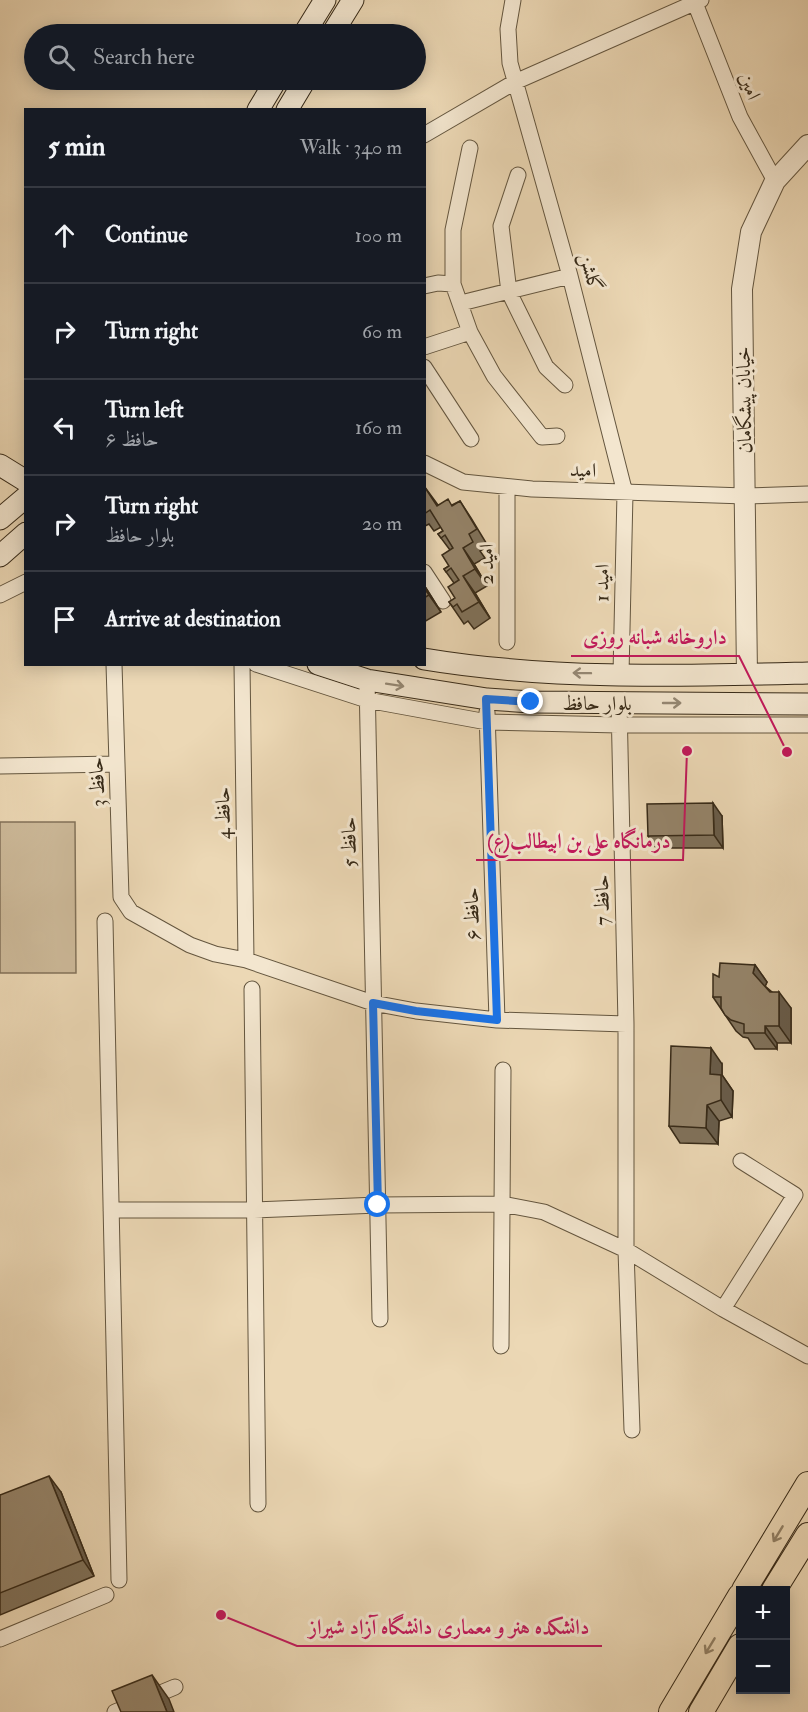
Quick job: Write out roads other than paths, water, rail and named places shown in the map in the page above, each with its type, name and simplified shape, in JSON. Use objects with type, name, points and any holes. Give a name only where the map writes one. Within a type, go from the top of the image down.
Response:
[{"type":"main road","points":[[310,24],[325,0]]},
{"type":"main road","points":[[338,24],[353,0]]},
{"type":"main road","points":[[259,108],[270,90]]},
{"type":"main road","points":[[288,108],[299,90]]},
{"type":"main road","points":[[0,465],[24,480]]},
{"type":"main road","points":[[0,556],[24,535]]},
{"type":"main road","name":"بلوار حافظ","points":[[426,659],[534,673],[808,673]]},
{"type":"main road","name":"بلوار حافظ","points":[[322,666],[367,690],[531,702],[808,704]]},
{"type":"main road","points":[[746,1586],[808,1484]]},
{"type":"main road","points":[[776,1586],[808,1535]]},
{"type":"main road","points":[[671,1712],[736,1604]]},
{"type":"main road","points":[[701,1712],[736,1654]]},
{"type":"street","name":"گلشن","points":[[513,0],[508,28],[510,63],[570,276],[625,493]]},
{"type":"street","points":[[426,134],[515,82],[698,1]]},
{"type":"street","name":"امین","points":[[698,1],[740,117],[775,181]]},
{"type":"street","name":"خیابان پیشگامان","points":[[747,674],[742,289],[751,232],[775,181],[808,145]]},
{"type":"street","points":[[470,148],[453,230],[453,284],[470,332],[494,376],[542,437],[557,436]]},
{"type":"street","points":[[518,175],[501,225],[509,292],[546,367],[565,385]]},
{"type":"street","points":[[460,303],[570,276]]},
{"type":"street","points":[[426,286],[438,283],[453,284]]},
{"type":"street","points":[[426,346],[470,332]]},
{"type":"street","points":[[426,369],[471,439]]},
{"type":"street","name":"امید","points":[[426,464],[463,482],[507,487],[625,493],[808,494]]},
{"type":"street","name":"امید 2","points":[[507,487],[507,642]]},
{"type":"street","name":"امید 1","points":[[621,674],[625,493]]},
{"type":"street","points":[[426,575],[442,602]]},
{"type":"street","points":[[0,595],[24,583]]},
{"type":"street","name":"حافظ 3","points":[[114,666],[122,897],[131,912],[190,945],[215,954],[246,960]]},
{"type":"street","name":"حافظ 4","points":[[242,666],[246,960]]},
{"type":"street","points":[[265,666],[487,722],[808,726]]},
{"type":"street","name":"حافظ 5","points":[[367,690],[380,1319]]},
{"type":"street","name":"حافظ ۶","points":[[486,699],[497,1020]]},
{"type":"street","name":"حافظ 7","points":[[619,703],[626,1024],[626,1250],[632,1430]]},
{"type":"street","points":[[749,725],[751,703]]},
{"type":"street","points":[[0,766],[116,764]]},
{"type":"street","points":[[105,921],[119,1580]]},
{"type":"street","points":[[246,960],[373,1003],[416,1011],[497,1020],[626,1024]]},
{"type":"street","points":[[252,989],[258,1504]]},
{"type":"street","points":[[501,1346],[503,1070]]},
{"type":"street","points":[[723,1309],[795,1195],[741,1161]]},
{"type":"street","points":[[111,1210],[254,1210],[378,1205],[502,1204],[544,1212],[626,1250],[723,1309],[808,1356]]},
{"type":"street","points":[[0,1639],[106,1595]]},
{"type":"street","points":[[115,1712],[175,1688]]},
{"type":"place","name":"درمانگاه علی بن ابیطالب(ع)","points":[[687,751]]},
{"type":"place","name":"داروخانه شبانه روزی","points":[[787,752]]},
{"type":"place","name":"دانشکده هنر و معماری دانشگاه آزاد شیراز","points":[[221,1615]]}]
